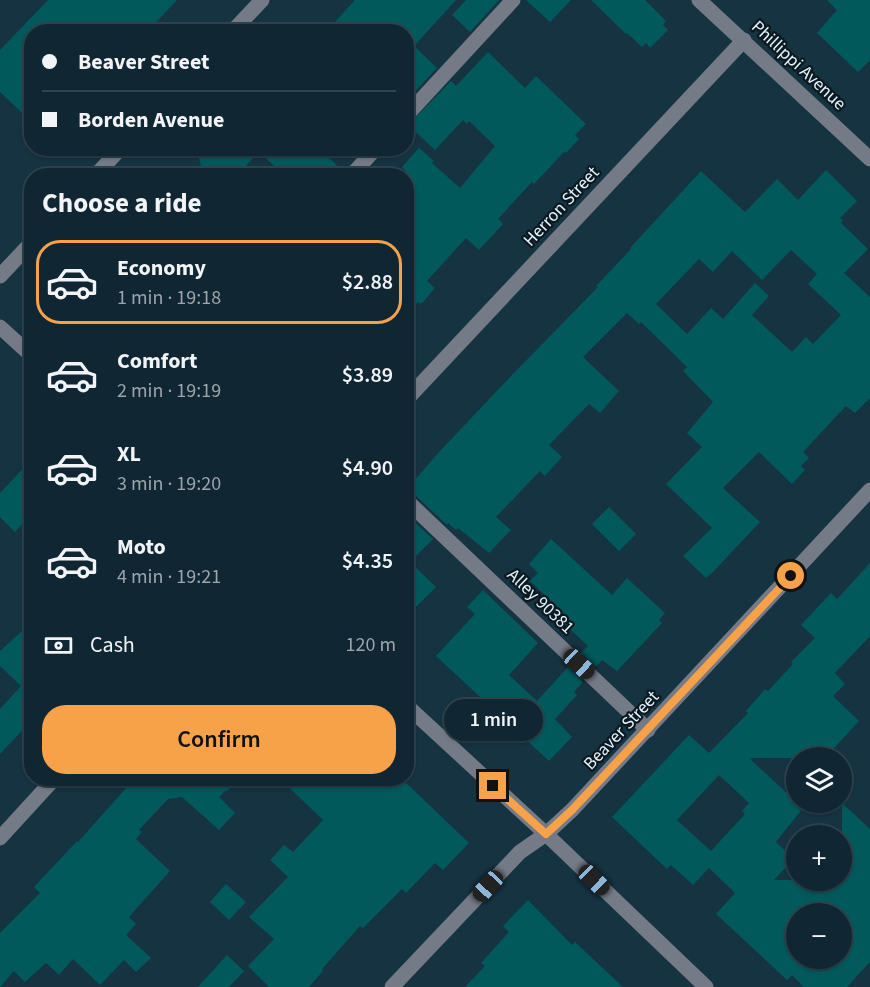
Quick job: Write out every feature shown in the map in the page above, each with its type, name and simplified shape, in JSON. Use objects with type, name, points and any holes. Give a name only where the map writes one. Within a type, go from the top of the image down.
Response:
[{"type":"street","points":[[240,24],[262,0]]},
{"type":"street","points":[[414,107],[513,0]]},
{"type":"street","name":"Phillippi Avenue","points":[[699,0],[870,159]]},
{"type":"street","name":"Herron Street","points":[[414,391],[744,40]]},
{"type":"street","points":[[102,168],[114,156]]},
{"type":"street","points":[[358,168],[369,156]]},
{"type":"street","points":[[0,276],[24,250]]},
{"type":"street","points":[[0,327],[24,349]]},
{"type":"street","name":"Beaver Street","points":[[392,987],[520,852],[546,834],[572,810],[870,490]]},
{"type":"street","name":"Alley 90381","points":[[414,508],[648,730]]},
{"type":"street","points":[[414,712],[546,834],[706,987]]},
{"type":"street","points":[[0,838],[48,786]]},
{"type":"building","points":[[48,0],[177,0],[154,24],[25,24]]},
{"type":"building","points":[[355,0],[456,0],[414,46],[414,24],[333,24]]},
{"type":"building","points":[[466,0],[499,0],[470,32],[452,15]]},
{"type":"building","points":[[526,0],[571,0],[550,22]]},
{"type":"building","points":[[591,0],[645,0],[666,21],[663,25],[668,30],[650,48],[646,43],[642,47]]},
{"type":"building","points":[[827,0],[870,0],[870,60],[858,72],[817,33],[837,10]]},
{"type":"building","points":[[24,25],[24,114],[0,92],[0,50]]},
{"type":"building","points":[[414,46],[437,68],[414,92]]},
{"type":"building","points":[[488,52],[525,88],[536,76],[586,124],[575,135],[579,139],[534,184],[532,182],[498,219],[503,224],[479,250],[466,238],[427,281],[435,288],[423,302],[420,304],[418,302],[414,306],[414,168],[402,167],[419,148],[460,188],[495,146],[469,121],[467,124],[463,120],[435,150],[414,131],[414,119],[451,81],[456,86]]},
{"type":"building","points":[[201,156],[255,156],[244,168],[203,168],[199,158]]},
{"type":"building","points":[[263,156],[331,156],[329,158],[337,165],[335,168],[276,168]]},
{"type":"building","points":[[826,170],[857,201],[840,218],[843,221],[841,223],[868,249],[844,273],[870,297],[870,398],[855,413],[846,406],[803,452],[809,458],[801,466],[805,470],[792,484],[759,452],[723,488],[760,522],[713,572],[706,578],[683,556],[712,528],[666,484],[702,447],[687,433],[713,402],[683,371],[687,367],[641,322],[639,324],[627,313],[583,357],[619,391],[600,413],[589,404],[549,445],[562,457],[545,476],[540,471],[496,517],[511,530],[489,553],[458,528],[456,530],[448,523],[447,525],[414,494],[414,481],[440,451],[598,287],[596,286],[701,171],[745,212],[777,179],[798,200]],"holes":[[[791,250],[817,274],[808,284],[841,315],[813,344],[806,337],[792,352],[752,315],[769,296],[755,283],[723,319],[711,308],[687,334],[656,304],[699,259],[713,272],[732,251],[762,280]]]},
{"type":"building","points":[[24,468],[24,522],[15,532],[0,517],[0,493]]},
{"type":"building","points":[[609,507],[636,534],[619,551],[592,524]]},
{"type":"building","points":[[414,521],[433,539],[414,558]]},
{"type":"building","points":[[551,539],[612,595],[627,578],[665,613],[659,620],[662,623],[617,671],[602,660],[596,667],[581,653],[588,646],[556,616],[561,610],[530,581],[538,573],[529,564]]},
{"type":"building","points":[[870,563],[870,636],[835,673],[845,684],[833,696],[859,721],[835,747],[786,747],[786,758],[749,758],[786,792],[786,813],[799,813],[790,825],[786,825],[786,829],[776,842],[786,851],[786,867],[774,880],[786,880],[786,891],[852,891],[852,825],[842,825],[842,813],[852,812],[870,829],[870,962],[847,987],[804,987],[792,975],[787,980],[716,914],[735,893],[709,868],[693,885],[671,865],[667,869],[612,817],[689,735],[709,753],[748,713],[746,711],[765,689],[768,691],[793,664],[791,662],[815,638],[801,625],[831,593],[837,599]],"holes":[[[719,775],[749,803],[742,811],[745,814],[711,851],[677,820]]]},
{"type":"building","points":[[414,566],[436,587],[414,609]]},
{"type":"building","points":[[483,590],[538,643],[509,675],[537,701],[568,667],[583,682],[574,692],[577,695],[555,719],[572,737],[549,761],[436,656],[475,614],[467,607]]},
{"type":"building","points":[[24,629],[24,728],[0,754],[0,709],[21,686],[0,666],[0,651]]},
{"type":"building","points":[[128,786],[229,786],[229,790],[219,797],[235,813],[219,830],[182,797],[168,799],[139,830],[142,832],[136,839],[170,871],[129,917],[136,924],[126,935],[151,958],[136,972],[124,960],[100,985],[73,959],[59,975],[46,963],[25,982],[14,971],[0,987],[0,933],[40,893],[34,887]]},
{"type":"building","points":[[287,786],[409,786],[469,843],[443,870],[435,863],[406,893],[402,889],[363,928],[360,926],[309,987],[269,987],[248,966],[274,939],[249,917],[288,877],[270,860],[284,845],[293,852],[323,820]]},
{"type":"building","points":[[226,884],[246,902],[229,920],[210,902]]},
{"type":"building","points":[[528,900],[572,945],[575,942],[623,987],[465,987],[485,966],[481,963],[509,932],[503,926]]},
{"type":"building","points":[[227,955],[244,971],[229,987],[198,987]]},
{"type":"route","points":[[493,786],[546,834],[572,810],[791,576]]}]
